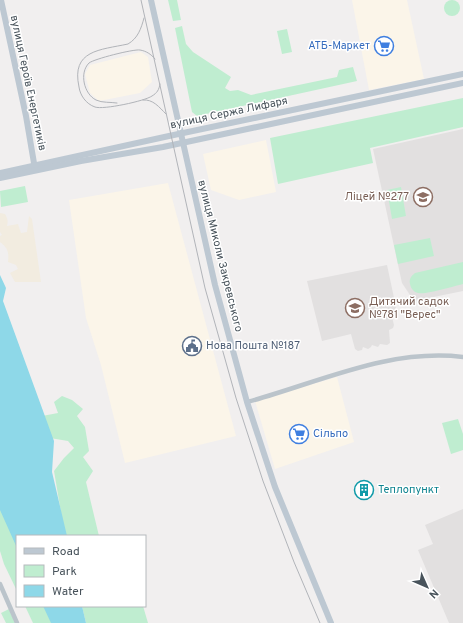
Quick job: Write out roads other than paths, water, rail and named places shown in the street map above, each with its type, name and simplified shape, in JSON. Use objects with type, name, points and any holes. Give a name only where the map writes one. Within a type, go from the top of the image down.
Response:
[{"type":"street","name":"вулиця Героїв Енергетиків","points":[[1,0],[26,116],[35,168]]},
{"type":"street","name":"вулиця Миколи Закревського","points":[[151,0],[215,285],[247,402],[276,487],[331,623]]},
{"type":"street","name":"вулиця Сержа Лифаря","points":[[0,178],[35,168],[181,134],[463,74]]},
{"type":"street","name":"вулиця Сержа Лифаря","points":[[0,173],[182,142],[463,83]]},
{"type":"street","points":[[247,402],[390,360],[416,356],[445,355],[463,358]]},
{"type":"street","points":[[0,584],[17,623]]},
{"type":"water","points":[[0,275],[6,288],[3,301],[54,441],[52,472],[67,535],[16,535],[16,546],[0,510]]},
{"type":"water","points":[[43,607],[82,607],[86,623],[51,623]]},
{"type":"tram line","points":[[141,0],[205,288],[236,398],[263,481],[294,562],[320,623]]},
{"type":"tram line","points":[[144,18],[139,33],[128,44],[98,50],[84,59],[79,66],[78,75],[80,90],[82,96],[89,104],[99,108],[148,98],[158,90],[160,84]]},
{"type":"tram line","points":[[117,103],[98,101],[88,93],[84,83],[84,72],[89,63],[105,57],[136,50],[146,52],[155,59]]},
{"type":"tram line","points":[[143,100],[153,102],[166,114]]},
{"type":"place","name":"АТБ-Маркет","points":[[384,46]]},
{"type":"place","name":"Ліцей №277","points":[[423,197]]},
{"type":"place","name":"Дитячий садок №781 \"Верес\"","points":[[355,308]]},
{"type":"place","name":"Нова Пошта №187","points":[[192,346]]},
{"type":"place","name":"Сільпо","points":[[299,434]]},
{"type":"place","name":"Теплопункт","points":[[364,490]]}]
